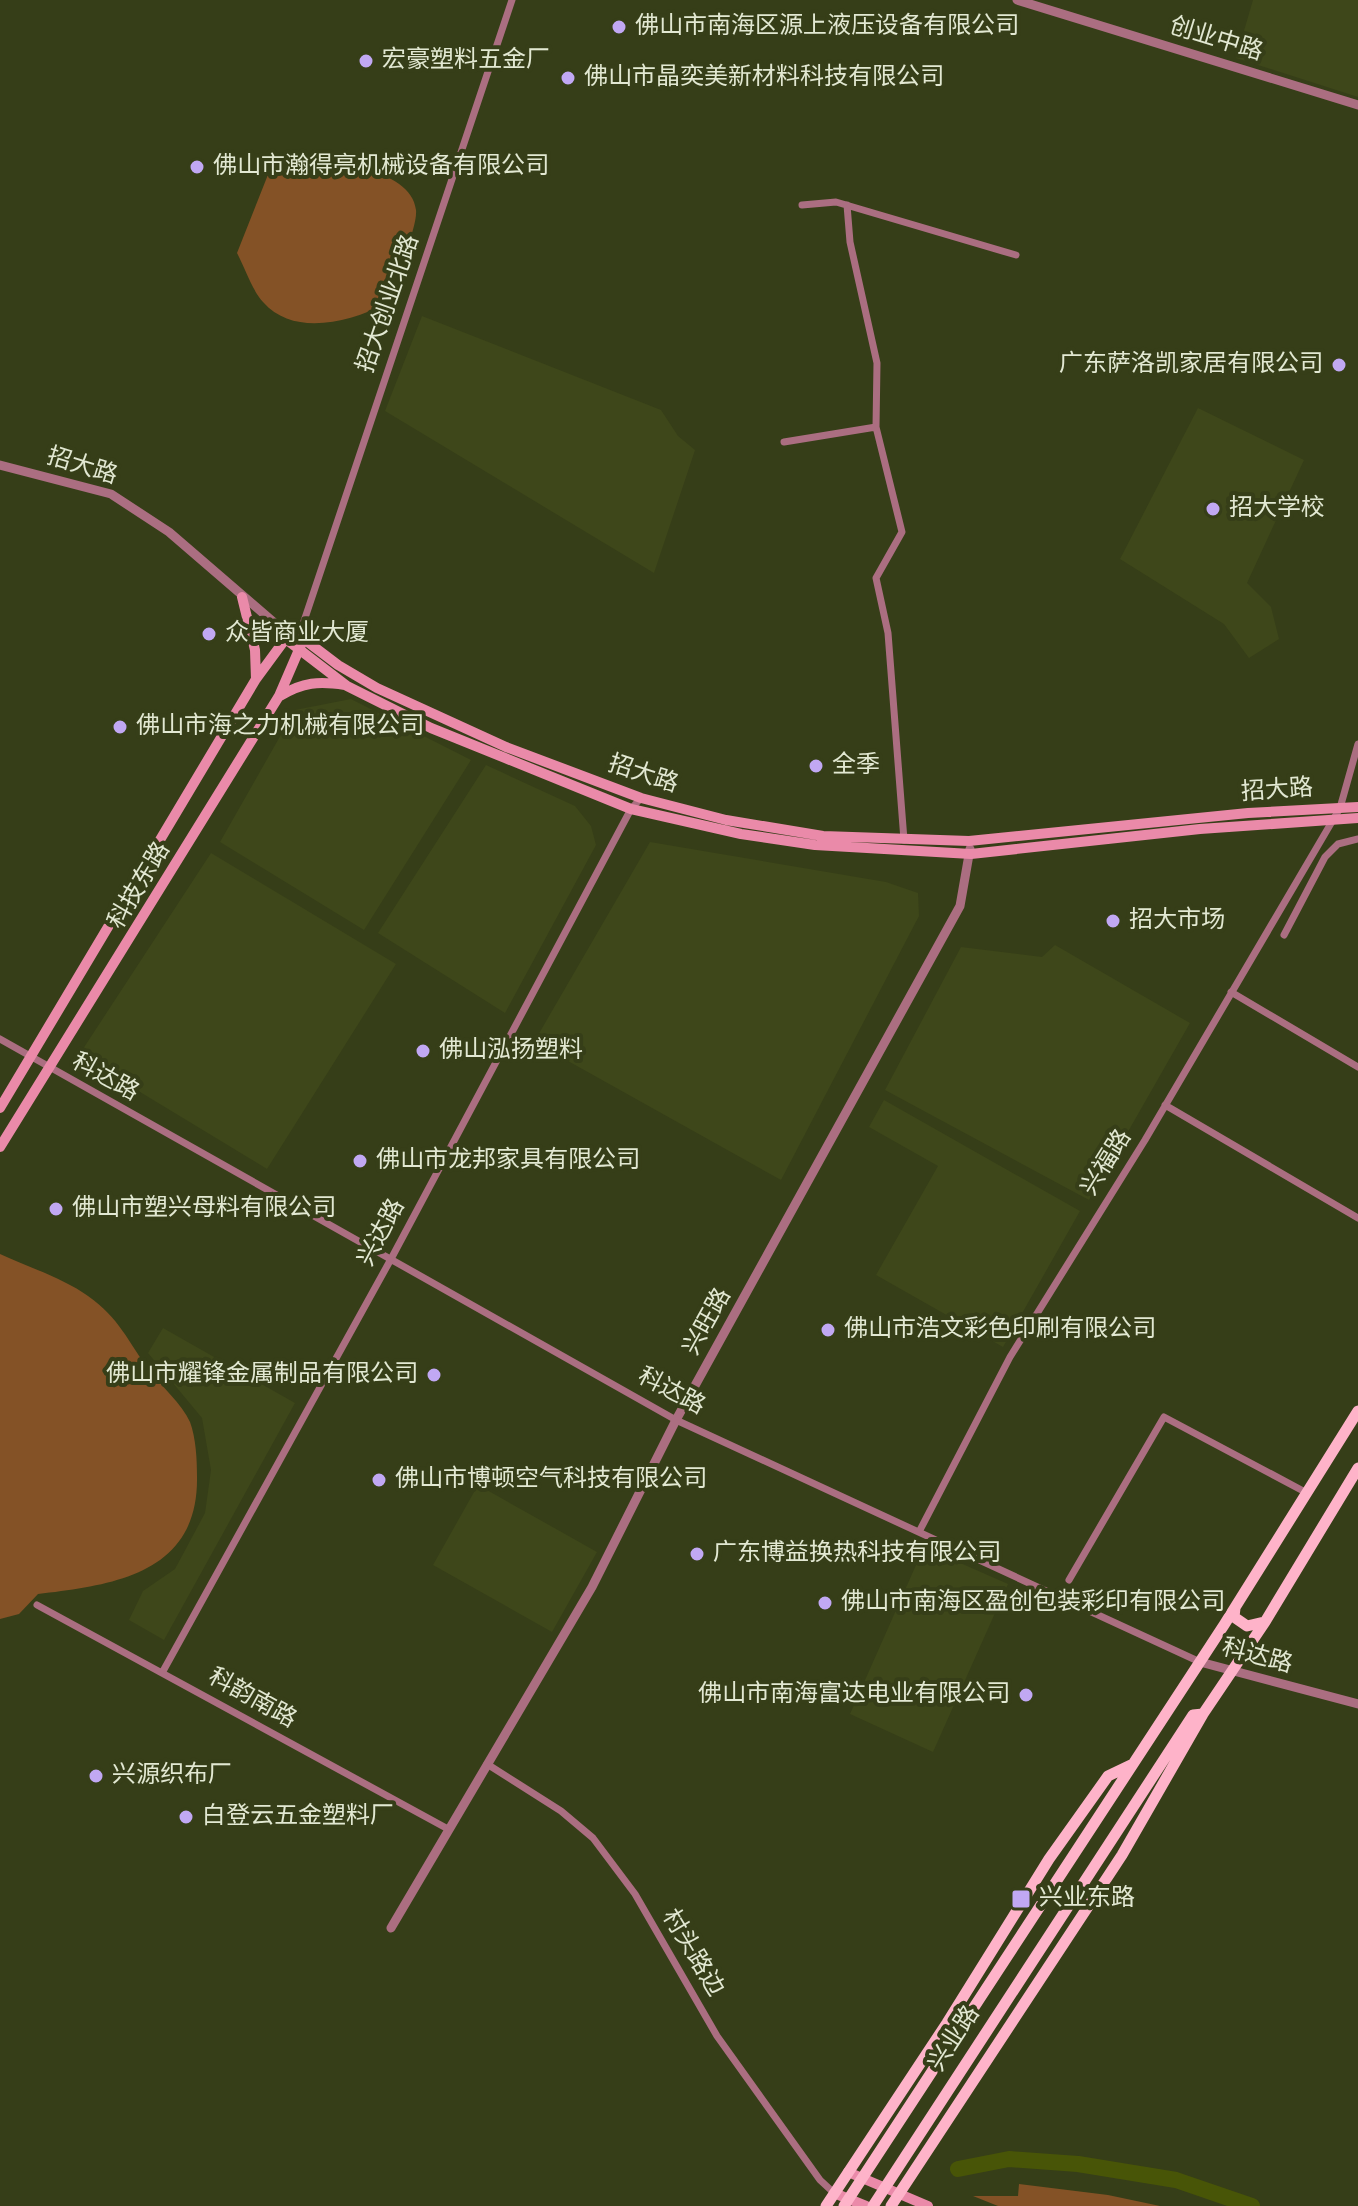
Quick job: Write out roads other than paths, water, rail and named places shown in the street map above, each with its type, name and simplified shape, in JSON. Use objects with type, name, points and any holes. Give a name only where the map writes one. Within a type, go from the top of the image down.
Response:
[{"type":"main road","points":[[242,597],[255,650],[256,679]]},
{"type":"main road","name":"招大路","points":[[289,635],[347,686],[431,728],[631,809],[741,834],[815,845],[971,854],[1332,818],[1358,818]]},
{"type":"main road","points":[[0,1108],[256,679],[289,635]]},
{"type":"main road","name":"招大路","points":[[301,644],[377,688],[506,747],[641,798],[726,820],[823,836],[969,841],[1248,813],[1358,807]]},
{"type":"main road","name":"科技东路","points":[[0,1147],[279,696],[301,644]]},
{"type":"main road","points":[[279,696],[297,686],[316,681],[347,686]]},
{"type":"main road","points":[[1343,1435],[1358,1401]]},
{"type":"main road","points":[[844,2206],[1200,1662],[1358,1411]]},
{"type":"main road","points":[[891,2206],[1122,1855],[1203,1714],[1265,1622],[1358,1468]]},
{"type":"main road","points":[[1235,1607],[1234,1617],[1247,1626],[1265,1622]]},
{"type":"main road","name":"兴业路","points":[[873,2206],[1193,1715],[1203,1714]]},
{"type":"main road","points":[[826,2206],[1049,1859],[1108,1776],[1132,1765]]},
{"type":"main road","points":[[848,2172],[928,2206]]},
{"type":"main road","points":[[834,2193],[866,2206]]},
{"type":"street","name":"招大创业北路","points":[[301,644],[304,621],[512,0]]},
{"type":"street","name":"创业中路","points":[[1017,0],[1358,105]]},
{"type":"street","points":[[802,205],[836,202],[1016,255]]},
{"type":"street","points":[[847,205],[850,242],[877,363],[876,427],[902,532],[876,578],[888,633],[904,840]]},
{"type":"street","points":[[784,442],[876,427]]},
{"type":"street","name":"招大路","points":[[0,465],[111,494],[169,532],[289,635]]},
{"type":"street","points":[[289,635],[304,621]]},
{"type":"street","points":[[1340,808],[1358,744]]},
{"type":"street","name":"兴达路","points":[[162,1673],[391,1259],[631,809],[641,798]]},
{"type":"street","name":"兴福路","points":[[920,1530],[1010,1357],[1165,1105],[1340,808]]},
{"type":"street","points":[[1284,935],[1325,857],[1338,844],[1358,839]]},
{"type":"street","points":[[969,841],[971,854]]},
{"type":"street","name":"兴旺路","points":[[391,1928],[592,1587],[676,1420],[960,906],[971,854]]},
{"type":"street","points":[[1231,992],[1358,1067]]},
{"type":"street","name":"科达路","points":[[0,1039],[49,1070],[676,1420],[920,1530],[1200,1662],[1358,1704]]},
{"type":"street","points":[[1165,1105],[1358,1218]]},
{"type":"street","points":[[1069,1580],[1164,1417],[1307,1493]]},
{"type":"street","name":"科韵南路","points":[[37,1605],[448,1829]]},
{"type":"street","name":"村头路边","points":[[487,1764],[561,1811],[593,1838],[635,1894],[717,2036],[820,2180],[834,2193]]},
{"type":"waterway","points":[[958,2169],[1009,2159],[1078,2164],[1176,2180],[1252,2206]]},
{"type":"place","name":"佛山市南海区源上液压设备有限公司","points":[[619,27]]},
{"type":"place","name":"宏豪塑料五金厂","points":[[366,61]]},
{"type":"place","name":"佛山市晶奕美新材料科技有限公司","points":[[568,78]]},
{"type":"place","name":"佛山市瀚得亮机械设备有限公司","points":[[197,167]]},
{"type":"place","name":"广东萨洛凯家居有限公司","points":[[1339,365]]},
{"type":"place","name":"招大学校","points":[[1213,509]]},
{"type":"place","name":"众皆商业大厦","points":[[209,634]]},
{"type":"place","name":"佛山市海之力机械有限公司","points":[[120,727]]},
{"type":"place","name":"全季","points":[[816,766]]},
{"type":"place","name":"招大市场","points":[[1113,921]]},
{"type":"place","name":"佛山泓扬塑料","points":[[423,1051]]},
{"type":"place","name":"佛山市龙邦家具有限公司","points":[[360,1161]]},
{"type":"place","name":"佛山市塑兴母料有限公司","points":[[56,1209]]},
{"type":"place","name":"佛山市浩文彩色印刷有限公司","points":[[828,1330]]},
{"type":"place","name":"佛山市耀锋金属制品有限公司","points":[[434,1375]]},
{"type":"place","name":"佛山市博顿空气科技有限公司","points":[[379,1480]]},
{"type":"place","name":"广东博益换热科技有限公司","points":[[697,1554]]},
{"type":"place","name":"佛山市南海区盈创包装彩印有限公司","points":[[825,1603]]},
{"type":"place","name":"佛山市南海富达电业有限公司","points":[[1026,1695]]},
{"type":"place","name":"兴源织布厂","points":[[96,1776]]},
{"type":"place","name":"白登云五金塑料厂","points":[[186,1817]]},
{"type":"place","name":"兴业东路","points":[[1021,1899]]}]
